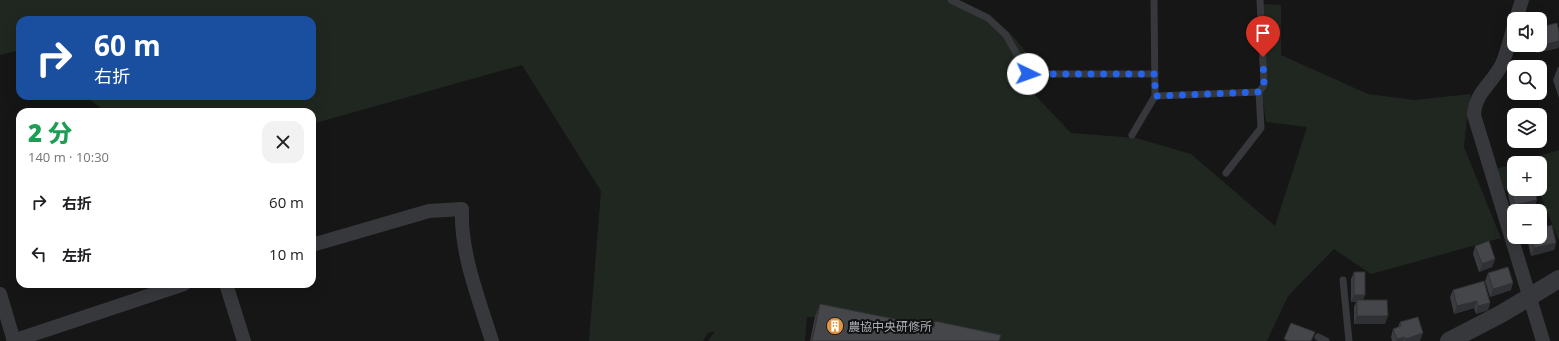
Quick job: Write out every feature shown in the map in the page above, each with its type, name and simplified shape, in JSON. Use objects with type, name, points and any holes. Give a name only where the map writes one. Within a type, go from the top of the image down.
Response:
[{"type":"street","points":[[1518,12],[1522,0]]},
{"type":"street","points":[[1507,48],[1501,66],[1478,96],[1474,115],[1543,341]]},
{"type":"street","points":[[316,244],[429,211],[462,209],[461,228],[475,288],[492,341]]},
{"type":"street","points":[[1449,341],[1501,314],[1559,279]]},
{"type":"street","points":[[0,294],[13,341],[172,288]]},
{"type":"street","points":[[227,288],[244,341]]},
{"type":"lane","points":[[951,0],[988,18],[1006,35],[1028,74],[1155,74]]},
{"type":"lane","points":[[1132,135],[1155,96],[1154,0]]},
{"type":"lane","points":[[1226,173],[1261,128],[1259,92],[1264,85],[1260,0]]},
{"type":"lane","points":[[1155,96],[1259,92]]},
{"type":"lane","points":[[1343,280],[1349,341]]},
{"type":"lane","points":[[1318,338],[1326,341]]},
{"type":"shaded area","points":[[0,0],[958,0],[978,9],[996,21],[1020,44],[1029,59],[1036,79],[1030,90],[1071,133],[1136,138],[1191,154],[1275,226],[1307,127],[1266,122],[1261,88],[1263,4],[1281,5],[1281,55],[1368,94],[1414,100],[1471,94],[1464,147],[1501,238],[1371,274],[1334,249],[1288,296],[1267,341],[912,341],[815,317],[807,317],[805,341],[708,341],[715,331],[708,333],[703,341],[589,341],[601,191],[522,65],[316,123],[316,108],[101,108],[90,100],[316,100],[316,16],[16,16],[16,51],[0,55]]},
{"type":"shaded area","points":[[1559,150],[1559,241],[1547,211],[1547,204],[1544,204],[1541,196],[1547,196],[1547,156],[1539,156]]},
{"type":"shaded area","points":[[1507,166],[1507,191],[1505,191],[1496,169]]},
{"type":"building","points":[[1557,23],[1559,41],[1547,44],[1547,25]]},
{"type":"building","points":[[1512,196],[1536,196],[1537,200],[1515,204]]},
{"type":"building","points":[[1552,225],[1556,243],[1534,248],[1533,244],[1547,244],[1547,226]]},
{"type":"building","points":[[1489,241],[1495,259],[1482,264],[1475,246]]},
{"type":"building","points":[[1508,267],[1513,283],[1493,289],[1488,273]]},
{"type":"building","points":[[1354,272],[1365,272],[1365,295],[1354,295]]},
{"type":"building","points":[[1484,281],[1490,303],[1478,306],[1477,301],[1457,306],[1453,290]]},
{"type":"building","points":[[1357,300],[1387,300],[1388,316],[1357,316]]},
{"type":"building","points":[[820,304],[934,327],[935,321],[1001,335],[999,341],[812,341]]},
{"type":"building","points":[[1418,317],[1423,333],[1406,339],[1405,337],[1397,339],[1393,329],[1401,326],[1400,322]]},
{"type":"building","points":[[1291,323],[1315,332],[1311,341],[1288,341],[1284,339]]},
{"type":"place","name":"農協中央研修所","points":[[835,326]]},
{"type":"route","points":[[1028,74],[1033,76],[1155,74],[1155,96],[1259,92],[1264,85],[1263,57]]}]
